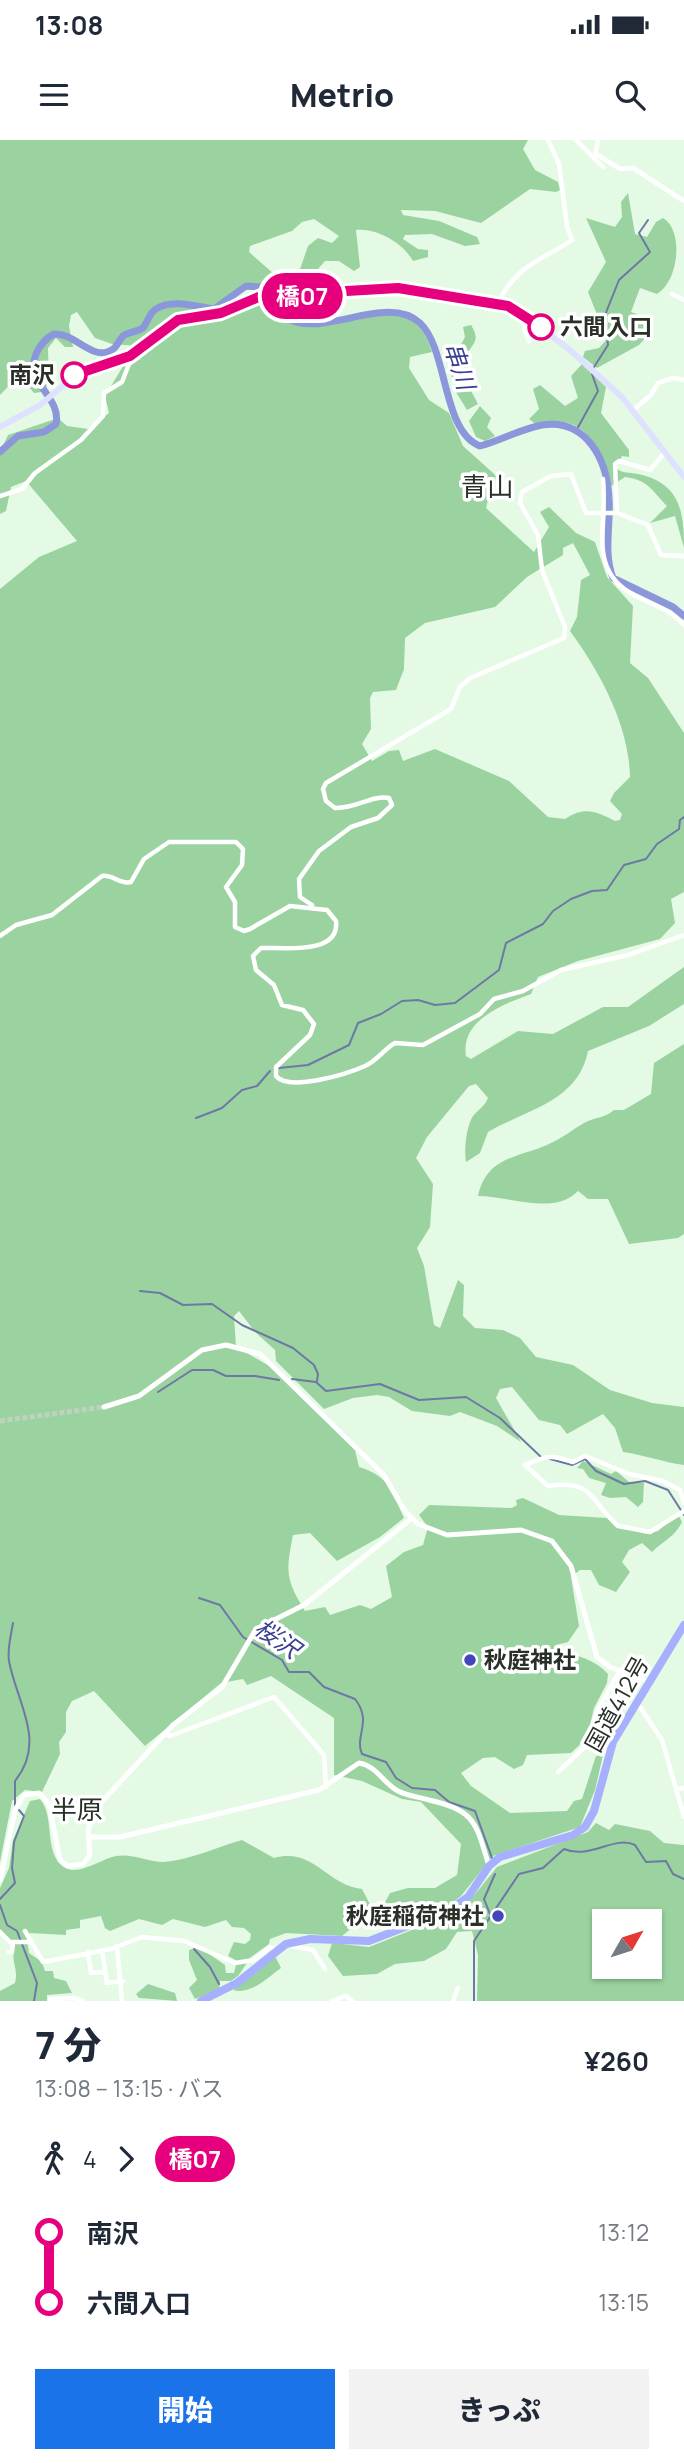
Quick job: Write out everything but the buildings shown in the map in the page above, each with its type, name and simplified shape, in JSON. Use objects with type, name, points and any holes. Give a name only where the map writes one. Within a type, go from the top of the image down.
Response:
[{"type":"highway","name":"国道412号","points":[[201,2001],[237,1983],[286,1944],[310,1939],[355,1942],[381,1937],[460,1904],[489,1866],[500,1857],[573,1835],[585,1827],[594,1811],[608,1753],[684,1625]]},
{"type":"main road","points":[[0,427],[46,401],[82,370],[130,356],[178,320],[221,313],[261,296],[398,288],[497,304],[527,317],[603,379],[633,410],[684,477]]},
{"type":"street","points":[[497,304],[515,275],[530,263],[572,240],[567,226],[559,164],[548,140]]},
{"type":"street","points":[[576,140],[595,156],[620,169],[633,168],[684,201]]},
{"type":"street","points":[[598,140],[595,156],[603,167]]},
{"type":"street","points":[[672,294],[684,300]]},
{"type":"street","points":[[527,317],[524,330],[529,341]]},
{"type":"street","points":[[0,496],[22,489],[35,473],[89,431],[103,416],[104,393],[124,379],[129,364],[145,352],[149,342]]},
{"type":"street","points":[[633,410],[651,395],[658,383],[673,378],[684,380]]},
{"type":"street","points":[[616,513],[615,464],[618,461],[650,470],[666,451]]},
{"type":"street","points":[[318,908],[303,900],[299,894],[299,878],[312,859],[348,829],[378,818],[392,805],[389,798],[379,797],[355,808],[335,808],[326,801],[323,792],[326,783],[451,709],[460,687],[470,678],[564,638],[565,627],[542,570],[538,535],[520,503],[522,492],[537,482],[567,472],[575,479],[586,513],[616,513],[648,525],[663,556],[684,556]]},
{"type":"street","points":[[603,479],[603,561],[609,576],[629,593],[659,605],[684,625]]},
{"type":"street","points":[[0,936],[21,923],[52,915],[102,876],[109,875],[125,883],[131,882],[144,859],[169,842],[234,842],[242,846],[242,864],[226,887],[235,902],[232,922],[238,929],[250,929],[290,906],[327,910],[336,921],[335,932],[328,941],[295,949],[261,948],[253,956],[256,970],[274,985],[282,1006],[303,1010],[314,1024],[310,1035],[276,1067],[278,1079],[286,1083],[332,1077],[368,1065],[395,1043],[420,1046],[480,1014],[494,999],[523,991],[566,968],[628,955],[684,935]]},
{"type":"street","points":[[104,1407],[128,1401],[202,1350],[226,1346],[252,1351],[276,1367],[384,1475],[411,1519],[441,1535],[521,1530],[552,1541],[571,1566],[597,1657],[620,1671],[649,1682]]},
{"type":"street","points":[[682,1512],[650,1532],[618,1525],[595,1496],[581,1486],[569,1483],[548,1486],[524,1465],[545,1456],[559,1454],[573,1462],[585,1456],[629,1474],[656,1478],[680,1490],[684,1503]]},
{"type":"street","points":[[0,1880],[16,1807],[29,1793],[38,1793],[46,1799],[51,1812],[57,1856],[68,1866],[79,1866],[87,1860],[91,1849],[89,1824],[97,1807],[165,1733],[222,1687],[250,1637],[263,1624],[291,1612],[320,1593],[411,1519]]},
{"type":"street","points":[[558,1772],[587,1745],[596,1714],[620,1671]]},
{"type":"street","points":[[165,1733],[170,1736],[190,1730],[274,1697],[324,1755],[326,1788]]},
{"type":"street","points":[[637,1703],[662,1740],[684,1817]]},
{"type":"street","points":[[89,1837],[129,1835],[326,1788],[349,1767],[363,1763],[402,1793],[456,1806],[472,1819],[489,1866]]},
{"type":"street","points":[[677,1789],[684,1788]]},
{"type":"street","points":[[24,1931],[43,1962],[117,1947],[137,1938],[168,1938],[204,1948],[224,1961],[235,1963],[257,1959],[270,1947],[276,1950]]},
{"type":"street","points":[[0,1932],[13,1942],[30,1942]]},
{"type":"street","points":[[9,1952],[12,1952],[13,1942]]},
{"type":"street","points":[[286,1944],[313,1950],[325,1969]]},
{"type":"street","points":[[117,1947],[122,2001]]},
{"type":"street","points":[[102,1950],[108,1984],[122,1982]]},
{"type":"street","points":[[88,1952],[90,1973],[105,1972]]},
{"type":"street","points":[[453,2001],[458,1988]]},
{"type":"street","points":[[332,2001],[346,1996],[352,2001]]},
{"type":"street","points":[[50,1999],[75,1998],[83,2001]]},
{"type":"green space","points":[[0,140],[528,140],[523,149],[535,170],[558,182],[560,190],[556,192],[530,189],[481,223],[435,211],[401,210],[403,215],[439,221],[477,237],[480,244],[465,246],[432,234],[405,235],[403,239],[418,249],[428,250],[428,257],[413,261],[403,248],[389,238],[372,231],[356,230],[360,267],[354,271],[339,261],[325,261],[318,269],[316,285],[308,286],[298,275],[308,246],[318,238],[332,243],[339,236],[314,219],[302,222],[292,231],[250,246],[249,252],[274,274],[280,288],[238,290],[210,311],[219,317],[250,305],[261,305],[289,317],[320,320],[390,311],[412,320],[426,337],[432,352],[410,357],[409,368],[429,400],[449,413],[463,446],[502,481],[498,495],[488,500],[486,508],[534,552],[549,527],[540,512],[549,507],[576,533],[595,542],[607,577],[633,606],[630,663],[648,678],[684,733],[684,892],[671,899],[675,923],[660,939],[578,961],[538,977],[531,994],[497,1009],[477,1023],[466,1043],[466,1056],[471,1059],[518,1031],[553,1034],[603,1007],[628,1007],[684,967],[684,1004],[649,1026],[588,1051],[574,1082],[562,1093],[488,1132],[480,1153],[466,1162],[465,1145],[469,1126],[473,1116],[488,1098],[476,1084],[469,1086],[427,1137],[416,1158],[433,1184],[430,1227],[417,1248],[424,1266],[434,1325],[440,1328],[458,1280],[464,1285],[463,1316],[475,1328],[503,1330],[520,1338],[536,1357],[573,1365],[610,1390],[652,1403],[684,1407],[684,1465],[623,1452],[615,1428],[603,1414],[567,1434],[560,1425],[539,1420],[512,1387],[500,1389],[496,1398],[521,1442],[497,1426],[460,1412],[450,1416],[412,1411],[389,1397],[377,1395],[353,1398],[324,1409],[276,1361],[275,1350],[255,1332],[239,1311],[234,1316],[236,1347],[273,1368],[355,1450],[359,1467],[383,1480],[404,1518],[380,1537],[337,1561],[310,1533],[293,1535],[289,1574],[294,1591],[305,1611],[325,1607],[330,1615],[360,1605],[371,1609],[392,1597],[386,1566],[404,1552],[423,1545],[428,1527],[419,1515],[429,1505],[512,1508],[517,1505],[516,1500],[523,1498],[559,1515],[607,1518],[618,1527],[648,1534],[658,1531],[678,1514],[682,1522],[679,1527],[652,1552],[642,1543],[629,1550],[622,1562],[630,1572],[616,1592],[599,1585],[591,1570],[580,1570],[571,1577],[579,1626],[568,1642],[556,1645],[558,1652],[585,1658],[608,1674],[607,1683],[594,1708],[587,1738],[571,1753],[527,1755],[523,1765],[514,1769],[495,1757],[483,1758],[461,1773],[471,1786],[510,1813],[567,1811],[574,1801],[582,1799],[596,1756],[603,1755],[595,1790],[580,1827],[493,1856],[461,1896],[448,1906],[383,1927],[370,1928],[359,1922],[342,1936],[286,1933],[270,1939],[269,1944],[251,1957],[238,1976],[231,1981],[220,1981],[219,1990],[195,1999],[189,1988],[197,1980],[189,1960],[189,1950],[199,1947],[225,1965],[226,1973],[234,1973],[237,1961],[228,1956],[234,1942],[245,1944],[250,1940],[251,1934],[244,1928],[232,1927],[226,1920],[205,1927],[173,1919],[162,1925],[139,1919],[110,1931],[105,1928],[101,1916],[80,1920],[80,1928],[66,1930],[66,1935],[30,1933],[27,1939],[29,1953],[42,1962],[45,1971],[53,1971],[54,1978],[66,1981],[72,1993],[47,1995],[47,2001],[0,2001],[0,1991],[15,1983],[16,1973],[13,1957],[15,1946],[0,1929],[0,1888],[9,1868],[13,1840],[30,1801],[40,1799],[45,1806],[53,1850],[61,1865],[67,1869],[81,1869],[122,1855],[158,1862],[174,1861],[242,1840],[274,1858],[288,1856],[310,1862],[339,1881],[362,1889],[373,1910],[382,1908],[390,1893],[408,1888],[435,1888],[457,1875],[461,1844],[421,1802],[402,1799],[362,1781],[334,1775],[334,1718],[271,1676],[247,1685],[243,1679],[221,1683],[145,1746],[94,1691],[72,1701],[66,1712],[66,1732],[59,1742],[60,1754],[42,1792],[25,1790],[12,1801],[0,1862],[0,589],[39,557],[77,541],[26,481],[11,487],[6,511],[0,514],[0,452],[8,435],[58,418],[67,426],[88,429],[109,413],[105,396],[125,363],[139,360],[151,347],[112,344],[95,338],[77,312],[71,315],[69,326],[73,347],[65,347],[56,338],[48,348],[49,383],[42,392],[34,393],[19,375],[0,395]],"holes":[[[573,543],[590,575],[581,580],[577,617],[570,631],[602,682],[624,738],[630,777],[610,801],[622,814],[620,820],[615,821],[590,811],[578,812],[565,819],[548,817],[509,781],[435,749],[403,761],[399,750],[389,751],[372,761],[362,744],[371,729],[370,698],[373,692],[396,690],[404,669],[405,638],[425,623],[495,607],[527,577],[563,555],[563,548]]]},
{"type":"green space","points":[[628,193],[635,234],[647,237],[656,222],[663,218],[674,233],[676,256],[670,278],[664,287],[657,294],[640,288],[631,312],[651,319],[652,331],[639,345],[597,368],[583,357],[585,351],[599,348],[609,337],[602,330],[594,339],[589,332],[596,312],[588,292],[606,262],[586,218],[615,227],[622,217],[621,202]]},
{"type":"green space","points":[[471,325],[476,338],[465,357],[469,371],[477,380],[469,387],[478,404],[467,410],[456,392],[449,367],[465,337],[463,327]]},
{"type":"green space","points":[[582,364],[606,387],[601,413],[629,450],[629,457],[622,456],[616,468],[652,478],[671,492],[681,511],[684,548],[675,516],[650,523],[667,506],[649,487],[633,478],[625,477],[608,488],[596,447],[579,428],[568,423],[554,422],[537,425],[529,419],[539,409],[533,389],[540,385],[565,406],[578,398],[571,376]]},
{"type":"green space","points":[[480,406],[491,418],[487,427],[495,436],[485,441],[476,437],[469,421]]},
{"type":"green space","points":[[684,1044],[684,1234],[678,1238],[629,1244],[608,1199],[588,1199],[578,1191],[568,1198],[544,1204],[478,1196],[488,1173],[504,1161],[547,1145],[584,1123],[614,1110],[624,1110],[651,1094],[654,1063]]},
{"type":"green space","points":[[583,1461],[611,1474],[616,1471],[629,1482],[644,1483],[643,1502],[638,1507],[626,1497],[610,1498],[601,1495],[606,1483],[589,1478],[583,1469],[577,1468]]},
{"type":"green space","points":[[596,1823],[609,1830],[615,1824],[650,1831],[664,1843],[684,1845],[684,2001],[477,2001],[478,1955],[472,1931],[457,1932],[446,1949],[424,1961],[395,1964],[377,1974],[343,1976],[328,1956],[332,1943],[369,1947],[463,1909],[497,1867],[588,1832]]},
{"type":"green space","points":[[275,1956],[281,1968],[252,1988],[233,1990]]},
{"type":"green space","points":[[148,1984],[175,1993],[177,2001],[139,1998],[136,1994]]},
{"type":"waterway","points":[[594,367],[608,345],[605,315],[619,280],[650,252],[639,233],[648,220]]},
{"type":"waterway","name":"串川","points":[[0,452],[18,436],[44,432],[56,424],[54,406],[39,382],[34,364],[39,348],[54,334],[68,337],[94,351],[107,352],[115,347],[123,336],[143,328],[152,313],[162,306],[185,304],[214,309],[246,286],[261,287],[283,316],[303,323],[320,323],[391,312],[406,315],[420,323],[429,335],[452,408],[468,438],[480,446],[534,427],[557,425],[571,428],[591,444],[599,456],[607,483],[608,558],[613,578],[673,607],[684,616]]},
{"type":"waterway","points":[[577,429],[598,391],[592,374]]},
{"type":"waterway","points":[[279,1068],[308,1065],[349,1045],[358,1023],[381,1014],[402,1001],[418,1000],[435,1005],[455,1003],[499,970],[506,943],[543,924],[553,911],[571,899],[592,891],[607,890],[624,865],[646,859],[657,844],[679,829],[680,820],[684,817]]},
{"type":"waterway","points":[[196,1118],[222,1108],[242,1090],[257,1086],[270,1071]]},
{"type":"waterway","points":[[140,1291],[160,1293],[183,1305],[212,1304],[242,1325],[293,1348],[314,1365],[318,1374],[317,1381]]},
{"type":"waterway","points":[[158,1392],[192,1370],[213,1370],[226,1376],[255,1376],[279,1380]]},
{"type":"waterway","points":[[292,1379],[316,1382],[326,1391],[380,1384],[419,1400],[466,1397],[500,1418],[541,1457]]},
{"type":"waterway","points":[[550,1459],[572,1465],[585,1459],[596,1471],[624,1484],[645,1481],[668,1490],[684,1515]]},
{"type":"waterway","name":"桜沢","points":[[199,1598],[220,1605],[243,1637],[282,1660],[289,1672],[309,1672],[324,1687],[355,1699],[363,1715],[360,1741],[362,1754],[386,1762],[396,1778],[412,1788],[435,1790],[449,1802],[475,1811],[492,1858]]},
{"type":"waterway","points":[[13,1623],[9,1661],[29,1737],[29,1751],[15,1781],[15,1806]]},
{"type":"waterway","points":[[0,1899],[15,1883],[12,1868],[14,1842],[24,1816],[19,1810]]},
{"type":"waterway","points":[[474,2001],[474,1941],[519,1874],[543,1868],[564,1849],[583,1852],[627,1843],[635,1845],[646,1862],[666,1861],[673,1874],[684,1879]]},
{"type":"waterway","name":"桜沢","points":[[490,1914],[484,1899],[495,1874]]},
{"type":"waterway","points":[[0,1905],[7,1925],[17,1931],[37,1983],[34,2001]]},
{"type":"waterway","points":[[194,1949],[210,1967],[219,1984]]},
{"type":"tunnel","points":[[0,1421],[104,1407]]},
{"type":"bus line","name":"橋07","points":[[74,375],[82,370],[130,356],[178,320],[221,313],[248,300],[270,295],[326,295],[398,288],[508,306],[541,327]]},
{"type":"place","name":"六間入口","points":[[541,327]]},
{"type":"place","name":"南沢","points":[[74,375]]},
{"type":"place","name":"秋庭神社","points":[[470,1660]]},
{"type":"place","name":"秋庭稲荷神社","points":[[498,1916]]},
{"type":"district","name":"青山","points":[[487,487]]},
{"type":"district","name":"半原","points":[[77,1810]]}]
